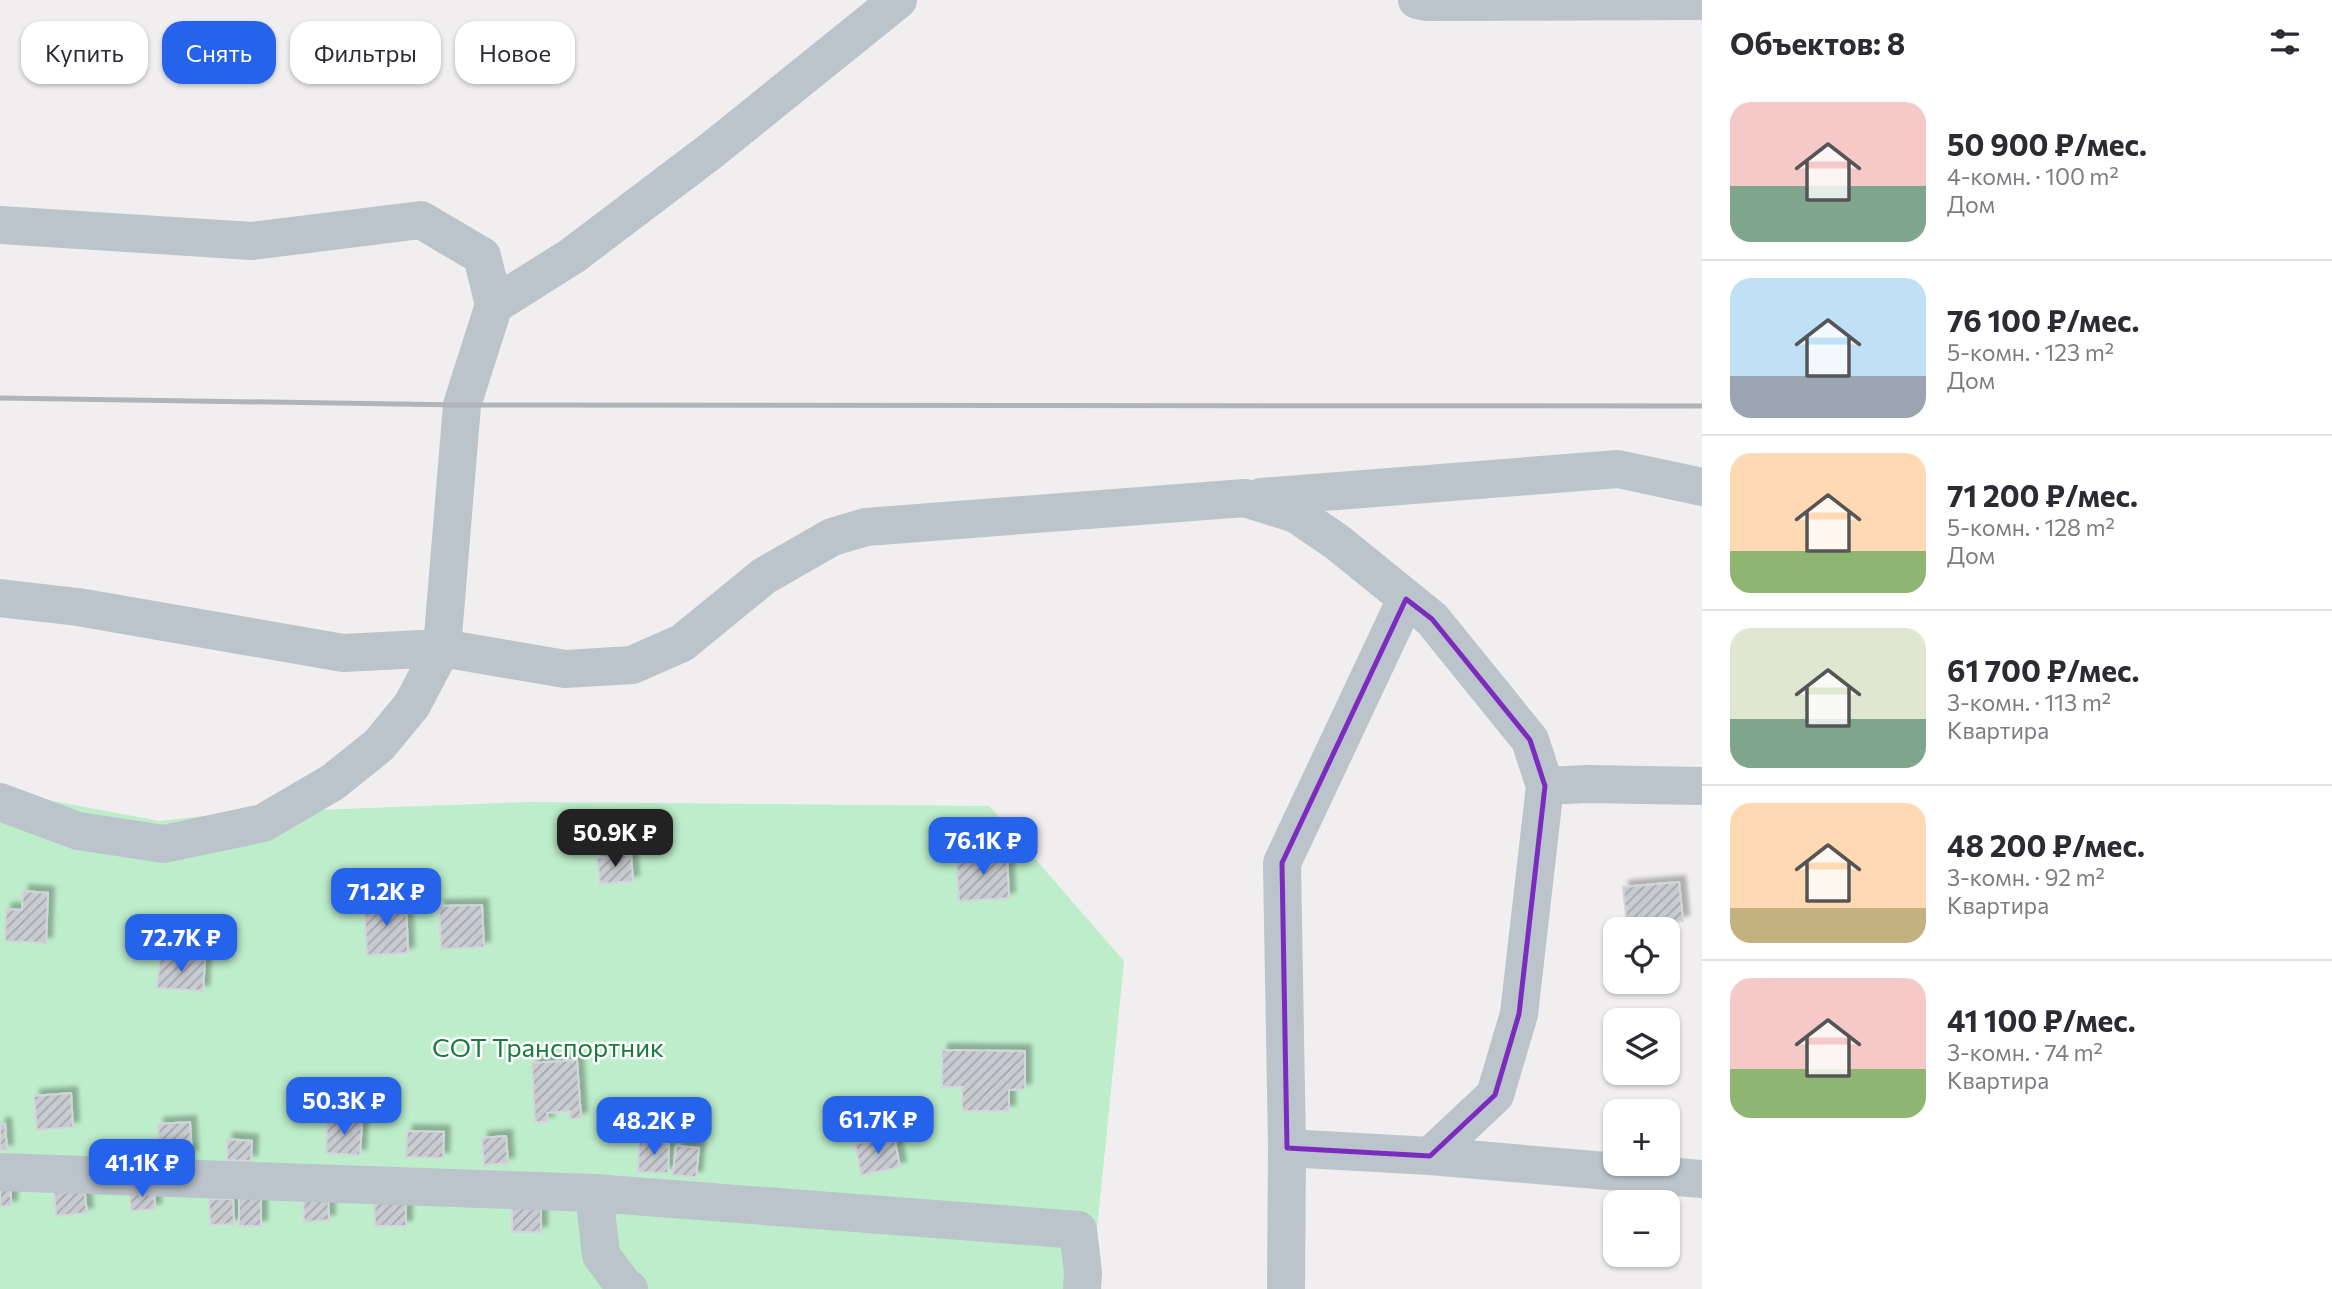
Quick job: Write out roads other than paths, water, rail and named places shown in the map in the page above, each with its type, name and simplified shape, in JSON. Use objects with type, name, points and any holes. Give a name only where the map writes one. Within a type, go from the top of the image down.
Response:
[{"type":"street","points":[[494,305],[582,248],[712,150],[898,0]]},
{"type":"street","points":[[1417,0],[1702,1]]},
{"type":"street","points":[[0,225],[252,242],[421,220],[482,256],[494,305],[462,405],[442,648],[412,705],[379,745],[333,782],[263,823],[164,844],[78,831],[0,803]]},
{"type":"street","points":[[0,598],[78,607],[343,653],[442,648],[565,669],[632,665],[682,643],[764,576],[832,537],[866,527],[1618,469],[1702,487]]},
{"type":"street","points":[[1245,498],[1296,514],[1337,542],[1432,619],[1530,740],[1545,786],[1519,1014],[1495,1095],[1430,1156]]},
{"type":"street","points":[[1286,1289],[1287,1148],[1282,863],[1406,599]]},
{"type":"street","points":[[1545,786],[1702,786]]},
{"type":"street","points":[[1287,1148],[1430,1156],[1702,1179]]},
{"type":"street","points":[[0,1172],[594,1194],[1078,1230],[1083,1272],[1082,1289]]},
{"type":"street","points":[[594,1194],[601,1255],[629,1289]]},
{"type":"railway","points":[[0,398],[462,405],[1702,406]]},
{"type":"park label","name":"СОТ Транспортник","points":[[548,1046]]}]
